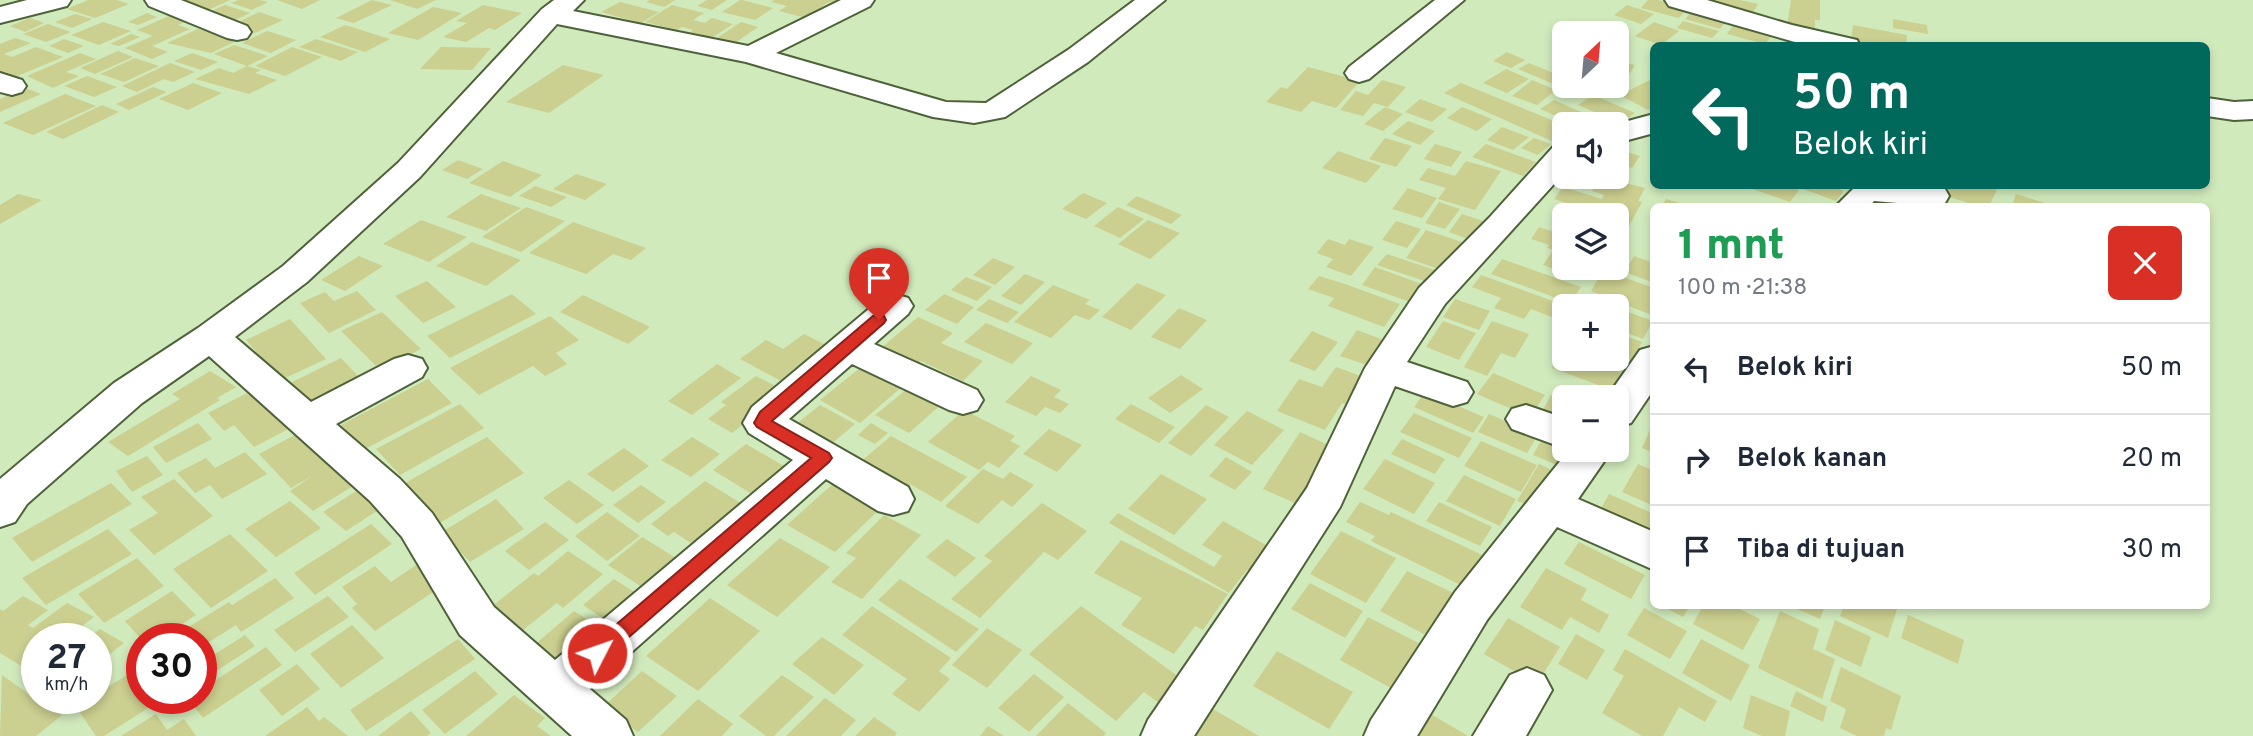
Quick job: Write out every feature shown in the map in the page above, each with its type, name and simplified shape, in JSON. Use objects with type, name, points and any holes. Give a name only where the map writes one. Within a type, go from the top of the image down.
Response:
[{"type":"street","points":[[0,16],[58,0]]},
{"type":"street","points":[[158,0],[237,32]]},
{"type":"street","points":[[751,55],[861,0]]},
{"type":"street","points":[[0,510],[12,493],[128,393],[211,337],[295,274],[409,170],[551,6],[751,55],[944,111],[974,114],[994,111],[1078,56],[1152,0]]},
{"type":"street","points":[[1359,73],[1451,0]]},
{"type":"street","points":[[1678,0],[1779,35],[1822,42]]},
{"type":"street","points":[[1775,0],[1779,35]]},
{"type":"street","points":[[2210,107],[2253,110]]},
{"type":"street","points":[[1629,130],[1650,123]]},
{"type":"street","points":[[1166,736],[1325,496],[1384,368],[1432,296],[1501,225],[1552,165]]},
{"type":"street","points":[[1855,203],[1863,194],[1871,191],[1933,196]]},
{"type":"street","points":[[893,499],[763,423],[766,417],[895,306]]},
{"type":"street","points":[[211,337],[385,490],[417,525],[477,621],[608,736]]},
{"type":"street","points":[[848,346],[962,400]]},
{"type":"street","points":[[1629,395],[1650,365]]},
{"type":"street","points":[[308,421],[408,368]]},
{"type":"street","points":[[1384,368],[1453,392]]},
{"type":"street","points":[[1526,419],[1552,429]]},
{"type":"street","points":[[556,689],[823,458]]},
{"type":"street","points":[[1389,736],[1471,606],[1583,462]]},
{"type":"street","points":[[1550,505],[1650,550]]},
{"type":"street","points":[[1498,736],[1527,690]]},
{"type":"building","points":[[88,0],[117,0],[129,4],[95,18],[67,9]]},
{"type":"building","points":[[230,0],[206,11],[179,2]]},
{"type":"building","points":[[238,0],[268,2],[252,10],[231,3]]},
{"type":"building","points":[[277,0],[320,0],[302,9]]},
{"type":"building","points":[[372,0],[392,5],[354,23],[336,18]]},
{"type":"building","points":[[390,0],[436,0],[417,9]]},
{"type":"building","points":[[675,0],[664,7],[646,2]]},
{"type":"building","points":[[707,0],[727,0],[712,10],[697,6]]},
{"type":"building","points":[[740,0],[773,8],[755,20],[722,12]]},
{"type":"building","points":[[849,0],[827,3],[806,18],[779,11],[787,6],[771,2]]},
{"type":"building","points":[[1648,0],[1688,8],[1679,18],[1641,8]]},
{"type":"building","points":[[1687,0],[1740,0],[1758,4],[1753,13]]},
{"type":"building","points":[[1791,0],[1820,0],[1820,20],[1815,20],[1815,32],[1787,27]]},
{"type":"building","points":[[620,2],[659,12],[641,23],[601,12]]},
{"type":"building","points":[[225,5],[250,13],[231,22],[205,14]]},
{"type":"building","points":[[483,5],[522,13],[495,30],[489,28],[466,42],[443,37],[467,23],[456,21]]},
{"type":"building","points":[[672,5],[704,13],[693,20],[705,23],[712,18],[733,24],[710,39],[690,33],[693,30],[682,27],[677,30],[645,22]]},
{"type":"building","points":[[1627,5],[1654,14],[1641,24],[1614,15]]},
{"type":"building","points":[[433,7],[462,13],[418,40],[388,33]]},
{"type":"building","points":[[1694,9],[1728,19],[1720,29],[1685,19]]},
{"type":"building","points":[[259,12],[283,20],[255,33],[232,25]]},
{"type":"building","points":[[147,13],[157,17],[138,25],[128,22]]},
{"type":"building","points":[[75,14],[92,19],[72,28],[55,22]]},
{"type":"building","points":[[171,15],[187,21],[178,25],[190,29],[152,46],[168,52],[152,59],[125,48],[153,36],[137,30]]},
{"type":"building","points":[[30,18],[44,23],[25,32],[10,26]]},
{"type":"building","points":[[1893,19],[1927,25],[1928,34],[1893,28]]},
{"type":"building","points":[[1683,21],[1719,31],[1712,38],[1677,28]]},
{"type":"building","points":[[103,22],[131,31],[99,45],[71,35]]},
{"type":"building","points":[[741,22],[758,27],[735,43],[717,38]]},
{"type":"building","points":[[1654,22],[1679,31],[1665,42],[1652,42],[1635,36]]},
{"type":"building","points":[[48,24],[71,32],[46,42],[23,34]]},
{"type":"building","points":[[1734,24],[1772,35],[1767,42],[1757,42],[1727,34]]},
{"type":"building","points":[[345,25],[390,39],[365,52],[320,37]]},
{"type":"building","points":[[1853,25],[1907,35],[1906,42],[1851,41]]},
{"type":"building","points":[[198,29],[236,41],[211,53],[167,43]]},
{"type":"building","points":[[267,31],[296,40],[271,53],[242,43]]},
{"type":"building","points":[[131,34],[140,37],[119,46],[110,44]]},
{"type":"building","points":[[15,38],[31,43],[4,54],[12,57],[36,47],[63,57],[15,77],[0,72],[0,44]]},
{"type":"building","points":[[64,39],[84,46],[68,53],[49,46]]},
{"type":"building","points":[[316,39],[358,52],[341,61],[299,47]]},
{"type":"building","points":[[234,45],[268,56],[247,66],[214,54]]},
{"type":"building","points":[[292,47],[322,57],[285,76],[255,66]]},
{"type":"building","points":[[441,47],[491,48],[472,70],[420,69]]},
{"type":"building","points":[[118,51],[133,57],[95,74],[80,68]]},
{"type":"building","points":[[1507,52],[1525,60],[1511,68],[1493,61]]},
{"type":"building","points":[[80,53],[96,59],[66,72],[79,76],[53,88],[27,76]]},
{"type":"building","points":[[192,53],[218,62],[201,70],[174,61]]},
{"type":"building","points":[[135,58],[159,66],[124,82],[100,74]]},
{"type":"building","points":[[170,63],[195,72],[173,82],[164,79],[137,92],[122,86]]},
{"type":"building","points":[[1529,63],[1552,72],[1552,82],[1551,83],[1518,69]]},
{"type":"building","points":[[1629,64],[1635,65],[1629,75]]},
{"type":"building","points":[[563,65],[604,75],[549,113],[506,102]]},
{"type":"building","points":[[247,66],[261,70],[255,73],[277,80],[249,94],[195,79],[219,68],[233,73]]},
{"type":"building","points":[[1308,67],[1360,81],[1336,108],[1312,101],[1301,112],[1266,102],[1281,87],[1287,89]]},
{"type":"building","points":[[1506,69],[1529,79],[1507,93],[1483,83]]},
{"type":"building","points":[[87,76],[117,87],[94,97],[64,86]]},
{"type":"building","points":[[1382,80],[1406,87],[1388,107],[1374,103],[1363,116],[1340,110],[1356,91],[1368,95]]},
{"type":"building","points":[[1532,80],[1552,88],[1552,93],[1537,105],[1512,96]]},
{"type":"building","points":[[1650,80],[1650,109],[1626,98],[1629,98],[1629,90]]},
{"type":"building","points":[[193,83],[222,93],[188,110],[159,99]]},
{"type":"building","points":[[1461,83],[1552,120],[1552,141],[1444,93]]},
{"type":"building","points":[[153,87],[167,92],[129,110],[116,104]]},
{"type":"building","points":[[25,88],[41,94],[0,112],[0,99]]},
{"type":"building","points":[[65,94],[96,106],[33,135],[3,123]]},
{"type":"building","points":[[1588,98],[1600,98],[1635,113],[1629,117],[1629,112],[1594,112],[1578,105]]},
{"type":"building","points":[[1420,99],[1447,109],[1432,122],[1405,112]]},
{"type":"building","points":[[1554,100],[1581,112],[1552,112],[1552,114],[1540,109]]},
{"type":"building","points":[[102,105],[119,112],[63,139],[46,132]]},
{"type":"building","points":[[1385,107],[1403,114],[1383,131],[1364,124]]},
{"type":"building","points":[[1462,107],[1492,119],[1477,131],[1447,118]]},
{"type":"building","points":[[1408,121],[1435,131],[1420,145],[1392,134]]},
{"type":"building","points":[[1502,127],[1529,137],[1513,150],[1487,140]]},
{"type":"building","points":[[1385,138],[1412,146],[1396,167],[1369,159]]},
{"type":"building","points":[[1534,138],[1551,144],[1538,155],[1521,148]]},
{"type":"building","points":[[1435,144],[1462,152],[1451,167],[1424,159]]},
{"type":"building","points":[[1486,144],[1536,162],[1523,176],[1472,157]]},
{"type":"building","points":[[1338,151],[1381,166],[1366,183],[1322,168]]},
{"type":"building","points":[[1629,153],[1640,156],[1632,168],[1629,167]]},
{"type":"building","points":[[458,160],[483,169],[467,179],[442,170]]},
{"type":"building","points":[[503,161],[542,175],[510,197],[469,183]]},
{"type":"building","points":[[1466,161],[1501,171],[1475,210],[1438,199],[1446,188],[1419,180],[1428,168],[1455,176]]},
{"type":"building","points":[[576,174],[607,184],[585,200],[553,189]]},
{"type":"building","points":[[1629,184],[1645,188],[1638,201],[1642,202],[1629,226],[1629,203],[1566,203],[1554,199],[1562,189],[1570,189],[1602,199],[1604,195],[1592,191],[1629,189]]},
{"type":"building","points":[[535,186],[567,197],[551,207],[519,196]]},
{"type":"building","points":[[1408,188],[1437,198],[1422,218],[1392,209]]},
{"type":"building","points":[[1753,189],[1799,190],[1790,202]]},
{"type":"building","points":[[1803,189],[1844,191],[1836,201]]},
{"type":"building","points":[[1943,189],[1997,190],[1990,203],[1968,203],[1940,194]]},
{"type":"building","points":[[1083,193],[1107,203],[1086,219],[1062,209]]},
{"type":"building","points":[[18,194],[42,200],[0,224],[0,205]]},
{"type":"building","points":[[481,194],[521,208],[486,231],[446,217]]},
{"type":"building","points":[[2016,194],[2045,203],[2013,203]]},
{"type":"building","points":[[1137,196],[1182,215],[1171,224],[1126,205]]},
{"type":"building","points":[[1666,199],[1680,203],[1664,203]]},
{"type":"building","points":[[1439,202],[1460,209],[1445,229],[1425,223]]},
{"type":"building","points":[[526,207],[565,221],[521,252],[482,237]]},
{"type":"building","points":[[1118,207],[1144,219],[1120,238],[1094,226]]},
{"type":"building","points":[[1462,214],[1486,222],[1473,241],[1449,232]]},
{"type":"building","points":[[421,220],[467,237],[429,262],[383,244]]},
{"type":"building","points":[[1148,220],[1180,233],[1150,259],[1118,244]]},
{"type":"building","points":[[1396,221],[1421,229],[1407,248],[1382,240]]},
{"type":"building","points":[[573,222],[646,248],[631,260],[613,254],[586,274],[529,253]]},
{"type":"building","points":[[1539,227],[1552,231],[1552,250],[1547,248],[1549,245],[1531,239]]},
{"type":"building","points":[[1426,230],[1462,242],[1442,270],[1406,258]]},
{"type":"building","points":[[1328,239],[1345,245],[1349,239],[1374,247],[1351,276],[1326,267],[1333,259],[1317,253]]},
{"type":"building","points":[[472,242],[521,260],[486,286],[436,266]]},
{"type":"building","points":[[1552,252],[1552,268],[1543,265]]},
{"type":"building","points":[[1387,254],[1435,270],[1427,282],[1377,265]]},
{"type":"building","points":[[359,256],[383,266],[345,291],[321,280]]},
{"type":"building","points":[[1634,256],[1650,262],[1650,282],[1629,274],[1629,264]]},
{"type":"building","points":[[993,258],[1015,267],[995,285],[973,275]]},
{"type":"building","points":[[1502,259],[1552,277],[1552,280],[1561,280],[1581,287],[1576,294],[1552,294],[1552,296],[1491,274]]},
{"type":"building","points":[[1375,267],[1430,287],[1418,305],[1362,285]]},
{"type":"building","points":[[1025,274],[1045,282],[1021,305],[1001,296]]},
{"type":"building","points":[[1481,275],[1552,301],[1552,317],[1531,309],[1524,319],[1494,308],[1501,298],[1472,287]]},
{"type":"building","points":[[1319,276],[1400,304],[1384,327],[1328,306],[1334,298],[1308,289]]},
{"type":"building","points":[[966,277],[992,287],[977,301],[951,290]]},
{"type":"building","points":[[1629,279],[1650,287],[1650,314],[1629,306],[1629,294],[1599,294],[1591,291],[1597,280]]},
{"type":"building","points":[[427,281],[456,307],[423,323],[395,296]]},
{"type":"building","points":[[1137,283],[1166,295],[1131,330],[1102,317]]},
{"type":"building","points":[[1053,285],[1090,300],[1085,304],[1100,310],[1089,320],[1075,315],[1051,338],[1014,322]]},
{"type":"building","points":[[357,291],[376,310],[329,333],[300,303],[325,292],[334,301]]},
{"type":"building","points":[[512,294],[536,314],[450,358],[427,336]]},
{"type":"building","points":[[944,294],[974,307],[957,324],[925,310]]},
{"type":"building","points":[[583,295],[650,327],[628,344],[560,312]]},
{"type":"building","points":[[989,299],[1019,312],[1007,323],[976,310]]},
{"type":"building","points":[[1455,299],[1490,311],[1479,330],[1443,317]]},
{"type":"building","points":[[1179,308],[1207,320],[1180,349],[1151,337]]},
{"type":"building","points":[[382,312],[421,349],[380,370],[341,331]]},
{"type":"building","points":[[1629,312],[1650,320],[1650,326],[1643,339],[1629,334]]},
{"type":"building","points":[[550,316],[579,340],[556,353],[567,364],[545,376],[533,366],[479,395],[450,368]]},
{"type":"building","points":[[918,317],[953,333],[941,343],[983,361],[963,381],[921,361],[917,365],[881,348]]},
{"type":"building","points":[[290,319],[326,359],[281,380],[246,340]]},
{"type":"building","points":[[1443,321],[1476,333],[1459,360],[1426,347]]},
{"type":"building","points":[[1492,321],[1529,334],[1515,358],[1501,353],[1487,376],[1464,367]]},
{"type":"building","points":[[986,323],[1033,343],[1012,364],[964,342]]},
{"type":"building","points":[[1357,330],[1389,342],[1373,367],[1340,356]]},
{"type":"building","points":[[1312,331],[1338,342],[1315,371],[1289,361]]},
{"type":"building","points":[[804,334],[830,347],[781,381],[740,359],[766,340],[783,349]]},
{"type":"building","points":[[1629,337],[1642,342],[1632,361],[1629,360]]},
{"type":"building","points":[[341,358],[360,378],[308,404],[290,383]]},
{"type":"building","points":[[717,364],[741,378],[692,415],[668,401]]},
{"type":"building","points":[[865,364],[904,385],[860,423],[820,400]]},
{"type":"building","points":[[1336,367],[1372,380],[1356,408],[1342,403],[1325,430],[1277,411],[1299,379],[1322,387]]},
{"type":"building","points":[[210,371],[236,387],[217,398],[220,400],[128,456],[108,442],[180,399],[172,394]]},
{"type":"building","points":[[1560,371],[1622,371],[1614,385],[1598,385]]},
{"type":"building","points":[[1493,373],[1545,395],[1530,417],[1477,394]]},
{"type":"building","points":[[1181,375],[1203,389],[1170,413],[1148,398]]},
{"type":"building","points":[[756,376],[785,391],[732,433],[708,419],[726,405],[721,402]]},
{"type":"building","points":[[1031,376],[1061,390],[1054,397],[1069,404],[1060,413],[1045,407],[1036,416],[1005,402]]},
{"type":"building","points":[[428,379],[452,403],[363,450],[341,425]]},
{"type":"building","points":[[912,385],[944,402],[909,433],[875,415]]},
{"type":"building","points":[[257,388],[294,426],[254,447],[234,425],[224,431],[208,413]]},
{"type":"building","points":[[1425,392],[1484,417],[1473,433],[1414,407]]},
{"type":"building","points":[[1551,395],[1552,395],[1552,425],[1538,419]]},
{"type":"building","points":[[460,404],[484,428],[400,475],[376,449]]},
{"type":"building","points":[[1131,404],[1175,427],[1159,443],[1115,419]]},
{"type":"building","points":[[820,405],[855,424],[830,445],[795,425]]},
{"type":"building","points":[[1206,405],[1229,417],[1191,456],[1168,443]]},
{"type":"building","points":[[964,410],[1015,436],[1010,441],[1020,446],[999,468],[988,462],[979,470],[928,442]]},
{"type":"building","points":[[1247,411],[1284,430],[1252,465],[1214,445]]},
{"type":"building","points":[[1414,413],[1472,438],[1459,458],[1400,432]]},
{"type":"building","points":[[1489,414],[1538,435],[1527,453],[1478,432]]},
{"type":"building","points":[[198,423],[212,439],[166,463],[153,447]]},
{"type":"building","points":[[871,423],[888,433],[875,444],[858,435]]},
{"type":"building","points":[[306,429],[361,481],[313,511],[290,491],[312,476],[291,488],[259,454]]},
{"type":"building","points":[[1049,429],[1082,445],[1057,472],[1023,454]]},
{"type":"building","points":[[1650,430],[1650,451],[1642,448]]},
{"type":"building","points":[[1300,432],[1339,450],[1308,509],[1263,489]]},
{"type":"building","points":[[891,436],[967,477],[941,502],[910,484],[905,489],[859,463]]},
{"type":"building","points":[[1544,436],[1552,440],[1552,462],[1574,462],[1569,470],[1533,455]]},
{"type":"building","points":[[487,437],[524,473],[433,527],[398,487]]},
{"type":"building","points":[[692,437],[720,454],[691,477],[661,460]]},
{"type":"building","points":[[1402,439],[1445,459],[1435,474],[1391,454]]},
{"type":"building","points":[[1481,441],[1537,465],[1521,492],[1464,466]]},
{"type":"building","points":[[746,444],[798,474],[765,502],[713,470]]},
{"type":"building","points":[[624,448],[649,466],[613,492],[587,474]]},
{"type":"building","points":[[245,452],[267,474],[222,499],[210,485],[195,493],[177,473],[206,458],[215,468]]},
{"type":"building","points":[[147,456],[163,475],[132,492],[116,471]]},
{"type":"building","points":[[1226,457],[1252,472],[1235,490],[1209,476]]},
{"type":"building","points":[[1385,459],[1435,483],[1414,514],[1363,489]]},
{"type":"building","points":[[1539,464],[1565,476],[1544,510],[1517,501]]},
{"type":"building","points":[[1638,464],[1650,469],[1650,504],[1622,492]]},
{"type":"building","points":[[983,469],[1003,479],[1010,472],[1034,485],[1012,507],[1002,500],[978,524],[945,506]]},
{"type":"building","points":[[1161,474],[1207,499],[1174,535],[1128,509]]},
{"type":"building","points":[[1464,475],[1516,499],[1500,526],[1446,501]]},
{"type":"building","points":[[174,479],[213,516],[154,555],[129,530],[158,513],[141,497]]},
{"type":"building","points":[[569,480],[604,505],[577,524],[543,498]]},
{"type":"building","points":[[705,481],[752,510],[703,551],[674,532],[668,536],[651,524]]},
{"type":"building","points":[[835,482],[882,507],[835,552],[787,525]]},
{"type":"building","points":[[111,483],[132,504],[32,562],[12,538]]},
{"type":"building","points":[[366,485],[389,503],[346,531],[323,512]]},
{"type":"building","points":[[641,485],[666,502],[638,523],[613,505]]},
{"type":"building","points":[[1609,494],[1650,512],[1650,534],[1649,536],[1598,514]]},
{"type":"building","points":[[496,499],[524,529],[470,562],[442,532]]},
{"type":"building","points":[[290,501],[321,528],[276,557],[245,529]]},
{"type":"building","points":[[1360,502],[1389,515],[1391,512],[1495,561],[1477,593],[1371,541],[1375,536],[1346,522]]},
{"type":"building","points":[[1439,502],[1492,527],[1480,546],[1426,521]]},
{"type":"building","points":[[1042,503],[1087,531],[1058,560],[1044,552],[980,618],[951,599],[992,561],[984,556]]},
{"type":"building","points":[[607,512],[640,536],[607,561],[575,536]]},
{"type":"building","points":[[1118,513],[1214,567],[1222,556],[1202,545],[1223,521],[1273,549],[1253,574],[1247,570],[1229,593],[1109,523]]},
{"type":"building","points":[[884,515],[921,535],[862,599],[831,582],[856,558],[846,553]]},
{"type":"building","points":[[545,522],[569,540],[529,570],[505,551]]},
{"type":"building","points":[[371,524],[392,544],[315,595],[294,573]]},
{"type":"building","points":[[108,529],[132,554],[46,605],[22,578]]},
{"type":"building","points":[[1341,531],[1396,558],[1366,603],[1310,574]]},
{"type":"building","points":[[230,534],[268,571],[211,608],[173,569]]},
{"type":"building","points":[[642,537],[684,563],[651,593],[608,565]]},
{"type":"building","points":[[780,538],[830,567],[777,617],[727,585]]},
{"type":"building","points":[[947,539],[976,558],[955,577],[926,557]]},
{"type":"building","points":[[1121,540],[1228,594],[1203,630],[1195,626],[1174,654],[1121,625],[1142,598],[1094,573]]},
{"type":"building","points":[[1579,542],[1645,575],[1631,599],[1564,564]]},
{"type":"building","points":[[568,551],[603,574],[563,608],[557,603],[523,630],[491,607],[534,573],[538,576]]},
{"type":"building","points":[[137,558],[164,586],[104,623],[78,594]]},
{"type":"building","points":[[416,565],[439,588],[375,631],[352,608],[357,604],[342,587],[375,566],[391,582]]},
{"type":"building","points":[[1546,568],[1587,589],[1581,600],[1609,615],[1599,633],[1570,617],[1562,630],[1520,607]]},
{"type":"building","points":[[1407,571],[1466,599],[1441,643],[1380,611]]},
{"type":"building","points":[[275,578],[294,598],[241,632],[236,625],[217,637],[217,623],[195,623],[229,602],[232,605]]},
{"type":"building","points":[[614,579],[647,600],[616,627],[583,605]]},
{"type":"building","points":[[900,579],[979,629],[956,652],[878,600]]},
{"type":"building","points":[[1310,583],[1363,611],[1345,638],[1291,609]]},
{"type":"building","points":[[172,591],[196,615],[184,623],[125,621]]},
{"type":"building","points":[[23,596],[48,610],[31,623],[21,623],[21,666],[0,653],[0,609],[3,611]]},
{"type":"building","points":[[328,596],[349,617],[295,652],[274,630]]},
{"type":"building","points":[[710,598],[760,631],[698,691],[646,656]]},
{"type":"building","points":[[67,603],[94,617],[86,623],[40,623]]},
{"type":"building","points":[[872,606],[951,658],[939,671],[950,679],[919,712],[892,694],[907,679],[842,635]]},
{"type":"building","points":[[1081,606],[1186,682],[1163,706],[1144,692],[1116,721],[1029,654]]},
{"type":"building","points":[[1644,608],[1687,631],[1670,659],[1627,635]]},
{"type":"building","points":[[1668,609],[1688,609],[1683,617]]},
{"type":"building","points":[[1701,609],[1740,609],[1760,619],[1743,650],[1693,624]]},
{"type":"building","points":[[1797,609],[1824,609],[1820,619]]},
{"type":"building","points":[[1843,609],[1897,609],[1888,638],[1840,616]]},
{"type":"building","points":[[574,611],[605,631],[563,668],[533,646]]},
{"type":"building","points":[[1780,611],[1819,629],[1813,649],[1835,659],[1822,699],[1758,668]]},
{"type":"building","points":[[1908,615],[1964,640],[1958,664],[1901,638]]},
{"type":"building","points":[[1368,617],[1434,651],[1407,697],[1340,660]]},
{"type":"building","points":[[1508,618],[1560,647],[1537,684],[1484,654]]},
{"type":"building","points":[[1835,620],[1871,637],[1861,667],[1825,650]]},
{"type":"building","points":[[352,625],[384,658],[341,688],[310,654]]},
{"type":"building","points":[[987,628],[1022,650],[987,688],[952,665]]},
{"type":"building","points":[[1576,634],[1605,650],[1587,680],[1558,664]]},
{"type":"building","points":[[245,635],[255,646],[217,670],[217,653]]},
{"type":"building","points":[[112,636],[124,643],[112,652]]},
{"type":"building","points":[[822,637],[864,665],[834,695],[792,664]]},
{"type":"building","points":[[458,639],[475,659],[366,731],[350,710]]},
{"type":"building","points":[[1701,639],[1750,665],[1731,701],[1682,673]]},
{"type":"building","points":[[266,647],[282,665],[217,709],[217,679]]},
{"type":"building","points":[[1625,649],[1717,701],[1705,722],[1679,707],[1663,736],[1642,736],[1602,713],[1624,676],[1613,670]]},
{"type":"building","points":[[1277,651],[1353,692],[1329,729],[1253,686]]},
{"type":"building","points":[[297,664],[320,689],[282,716],[259,690]]},
{"type":"building","points":[[1841,667],[1901,696],[1891,730],[1886,728],[1884,736],[1857,736],[1840,728],[1846,709],[1830,701]]},
{"type":"building","points":[[475,671],[498,694],[445,734],[422,710]]},
{"type":"building","points":[[642,671],[677,696],[638,732],[603,707]]},
{"type":"building","points":[[1034,674],[1064,697],[1029,732],[998,708]]},
{"type":"building","points":[[2,675],[21,689],[21,714],[62,715],[36,736],[0,736]]},
{"type":"building","points":[[782,675],[814,697],[774,736],[766,736],[739,716]]},
{"type":"building","points":[[126,676],[126,714],[139,714],[104,736],[96,736],[81,714],[112,714],[112,684]]},
{"type":"building","points":[[1796,691],[1827,707],[1823,722],[1790,706]]},
{"type":"building","points":[[514,695],[545,718],[537,726],[551,736],[466,736]]},
{"type":"building","points":[[1751,695],[1790,711],[1785,736],[1762,736],[1743,728]]},
{"type":"building","points":[[825,698],[856,720],[841,736],[786,736]]},
{"type":"building","points":[[698,699],[733,724],[722,736],[660,736]]},
{"type":"building","points":[[1068,703],[1106,733],[1104,736],[1036,736]]},
{"type":"building","points":[[307,707],[319,721],[324,717],[348,736],[265,736]]},
{"type":"building","points":[[1213,709],[1259,736],[1193,736]]},
{"type":"building","points":[[1424,710],[1468,736],[1407,736]]},
{"type":"building","points":[[411,711],[431,733],[427,736],[378,736]]},
{"type":"building","points":[[156,714],[167,730],[184,719],[196,736],[121,736]]},
{"type":"building","points":[[874,717],[897,733],[895,736],[855,736]]},
{"type":"building","points":[[988,726],[1004,736],[980,736]]},
{"type":"route","points":[[597,653],[823,458],[763,423],[766,417],[879,320]]}]
